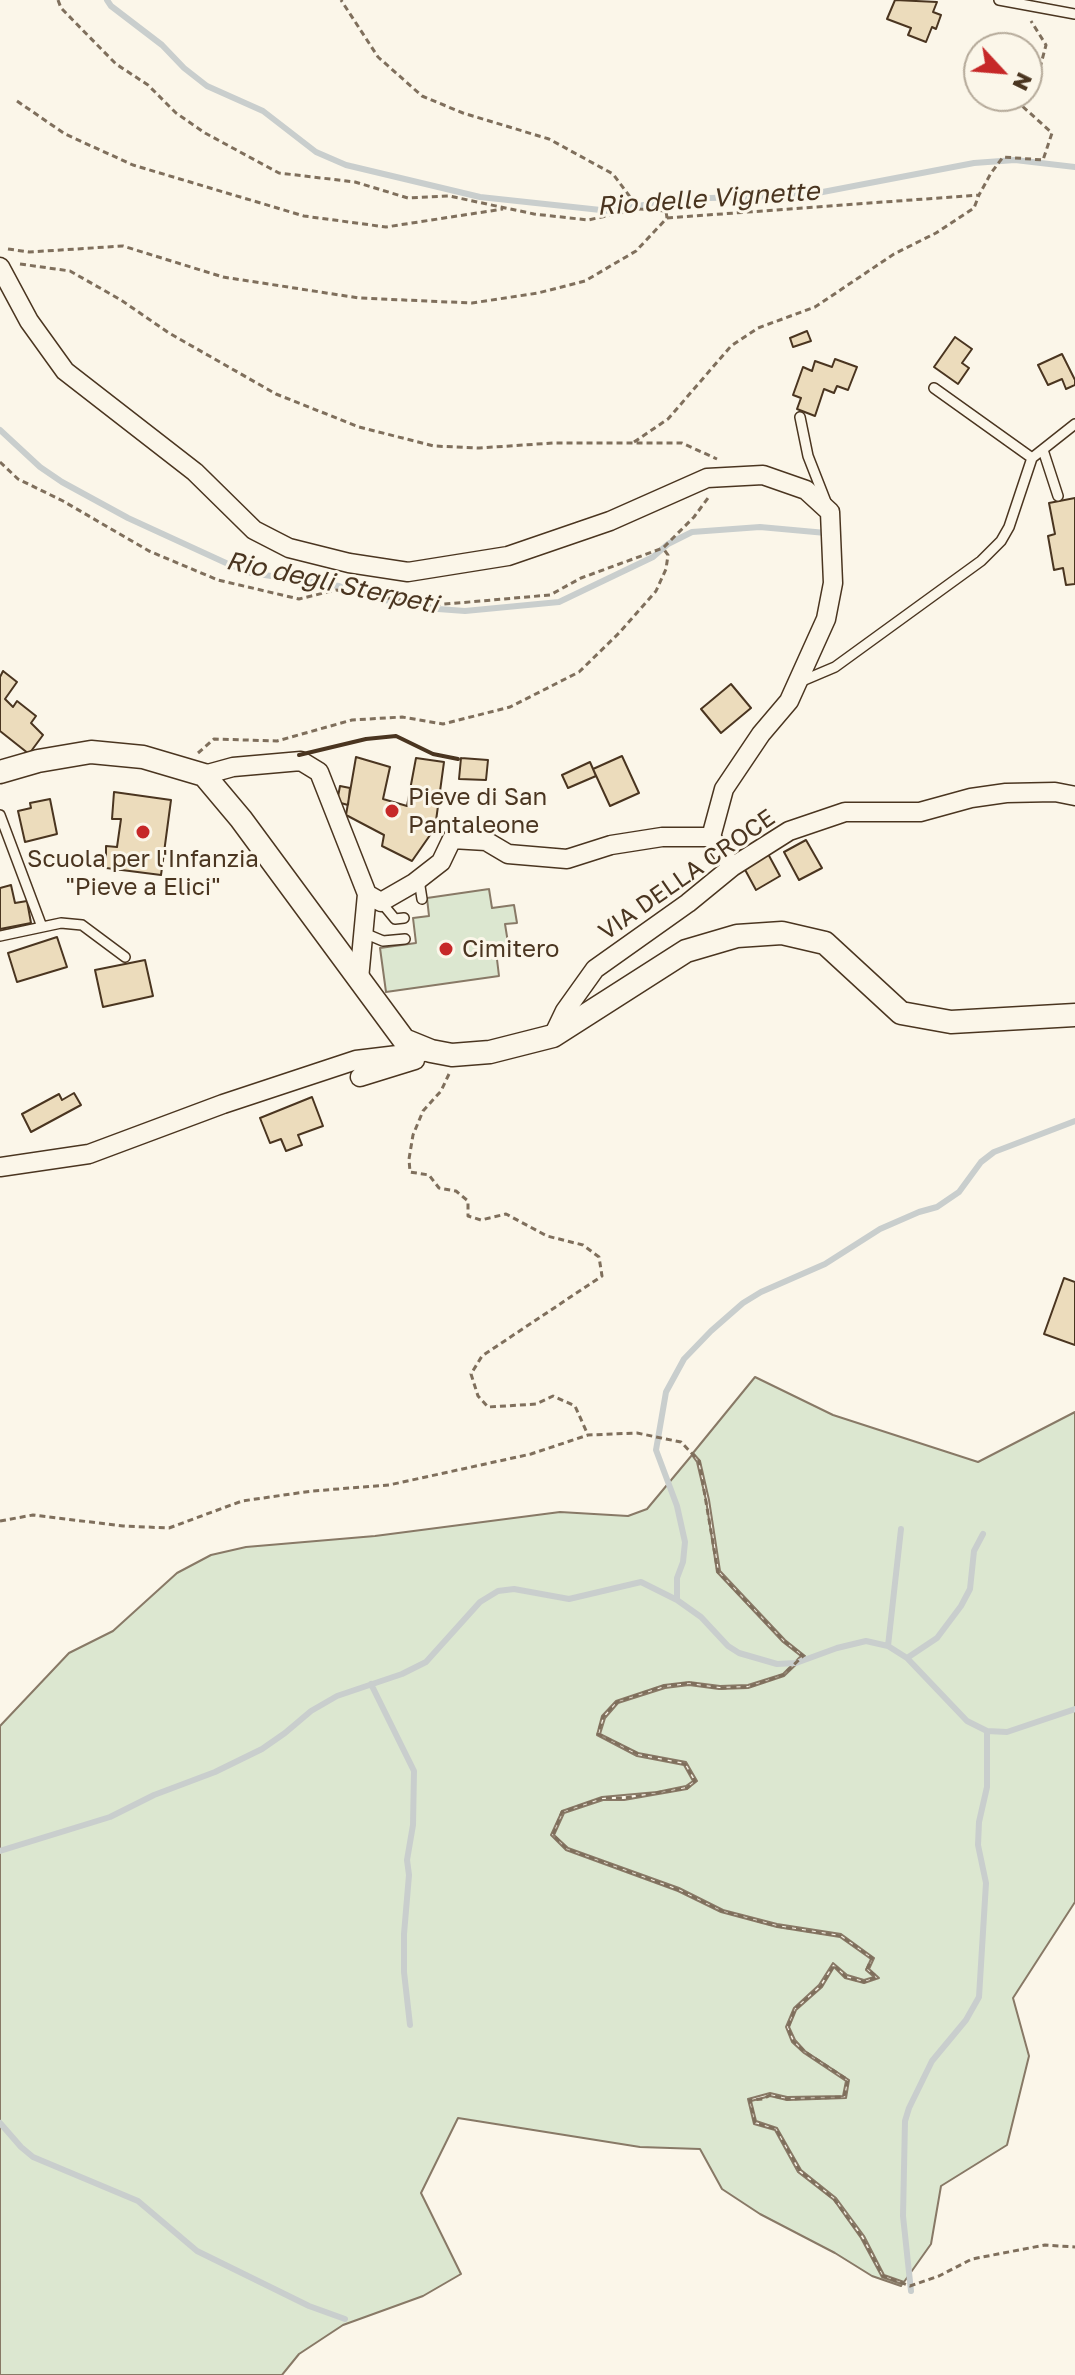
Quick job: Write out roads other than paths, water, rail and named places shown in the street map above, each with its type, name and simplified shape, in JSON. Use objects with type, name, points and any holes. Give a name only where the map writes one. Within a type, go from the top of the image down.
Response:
[{"type":"street","points":[[7,265],[29,321],[65,371],[195,472],[254,530],[289,548],[349,563],[408,572],[508,556],[610,521],[707,478],[763,475],[806,490],[830,512],[833,583],[826,619],[789,701],[761,734],[724,789],[711,837]]},
{"type":"street","points":[[0,772],[38,761],[91,752],[143,757],[197,773],[301,761],[319,772],[374,898],[364,933],[359,979]]},
{"type":"street","points":[[197,773],[241,819],[404,1040],[431,1051],[452,1055],[490,1052],[553,1036],[686,951],[737,936],[782,933],[825,943],[901,1013],[951,1022],[1075,1015]]},
{"type":"street","name":"VIA DELLA CROCE","points":[[553,1036],[565,1011],[595,969],[688,903],[732,867],[789,831],[845,812],[920,812],[971,798],[1006,793],[1055,792],[1075,796]]},
{"type":"street","points":[[374,898],[420,889],[441,862],[452,839],[486,841],[508,854],[567,859],[611,845],[662,837],[711,837]]},
{"type":"street","points":[[711,837],[732,867]]},
{"type":"street","points":[[360,1077],[421,1058],[431,1051]]},
{"type":"street","points":[[0,1167],[89,1154],[223,1104],[356,1060],[431,1051]]},
{"type":"lane","points":[[999,0],[1075,14]]},
{"type":"lane","points":[[934,388],[1032,458]]},
{"type":"lane","points":[[800,417],[808,456],[830,512]]},
{"type":"lane","points":[[798,682],[835,667],[981,561],[1001,541],[1009,527],[1032,458],[1075,424]]},
{"type":"lane","points":[[1043,450],[1058,496]]},
{"type":"lane","points":[[0,815],[42,927]]},
{"type":"lane","points":[[374,898],[395,919],[404,918]]},
{"type":"lane","points":[[0,936],[61,923],[82,925],[125,957]]},
{"type":"lane","points":[[364,933],[383,941],[405,939]]},
{"type":"waterway","name":"Rio delle Vignette","points":[[107,0],[207,86],[263,111],[316,152],[346,165],[480,197],[610,211],[678,199],[807,195],[974,163],[1015,160],[1075,167]]},
{"type":"waterway","name":"Rio degli Sterpeti","points":[[0,430],[40,467],[62,482],[128,518],[226,563],[251,573],[339,586],[373,598],[438,609],[465,611],[559,602],[653,557],[668,544],[692,532],[760,527],[826,533]]},
{"type":"waterway","points":[[677,1600],[677,1578],[685,1542],[677,1506],[656,1450],[666,1392],[684,1359],[743,1303],[761,1292],[825,1264],[880,1229],[937,1207],[959,1192],[981,1162],[994,1152],[1075,1121]]},
{"type":"waterway","points":[[888,1646],[901,1529]]},
{"type":"waterway","points":[[907,1658],[937,1638],[961,1606],[970,1589],[974,1551],[983,1534]]},
{"type":"waterway","points":[[0,1851],[110,1817],[262,1749],[311,1711],[337,1696],[402,1674],[426,1662],[480,1602],[498,1591],[514,1589],[569,1599],[641,1582],[677,1600],[701,1617],[728,1646],[739,1653],[777,1664],[796,1663],[866,1641],[888,1646],[907,1658],[967,1721],[987,1731],[1007,1732],[1075,1709]]},
{"type":"waterway","points":[[371,1684],[414,1771],[404,1934],[404,1972],[410,2025]]},
{"type":"waterway","points":[[911,2291],[903,2216],[905,2121],[932,2061],[966,2020],[979,1997],[986,1883],[978,1845],[979,1822],[987,1787],[987,1731]]},
{"type":"waterway","points":[[0,2123],[33,2157],[138,2201],[197,2251],[309,2306],[345,2319]]},
{"type":"place","name":"Pieve di San Pantaleone","points":[[392,811]]},
{"type":"place","name":"Scuola per l'Infanzia \"Pieve a Elici\"","points":[[143,832]]},
{"type":"place","name":"Cimitero","points":[[446,949]]}]
